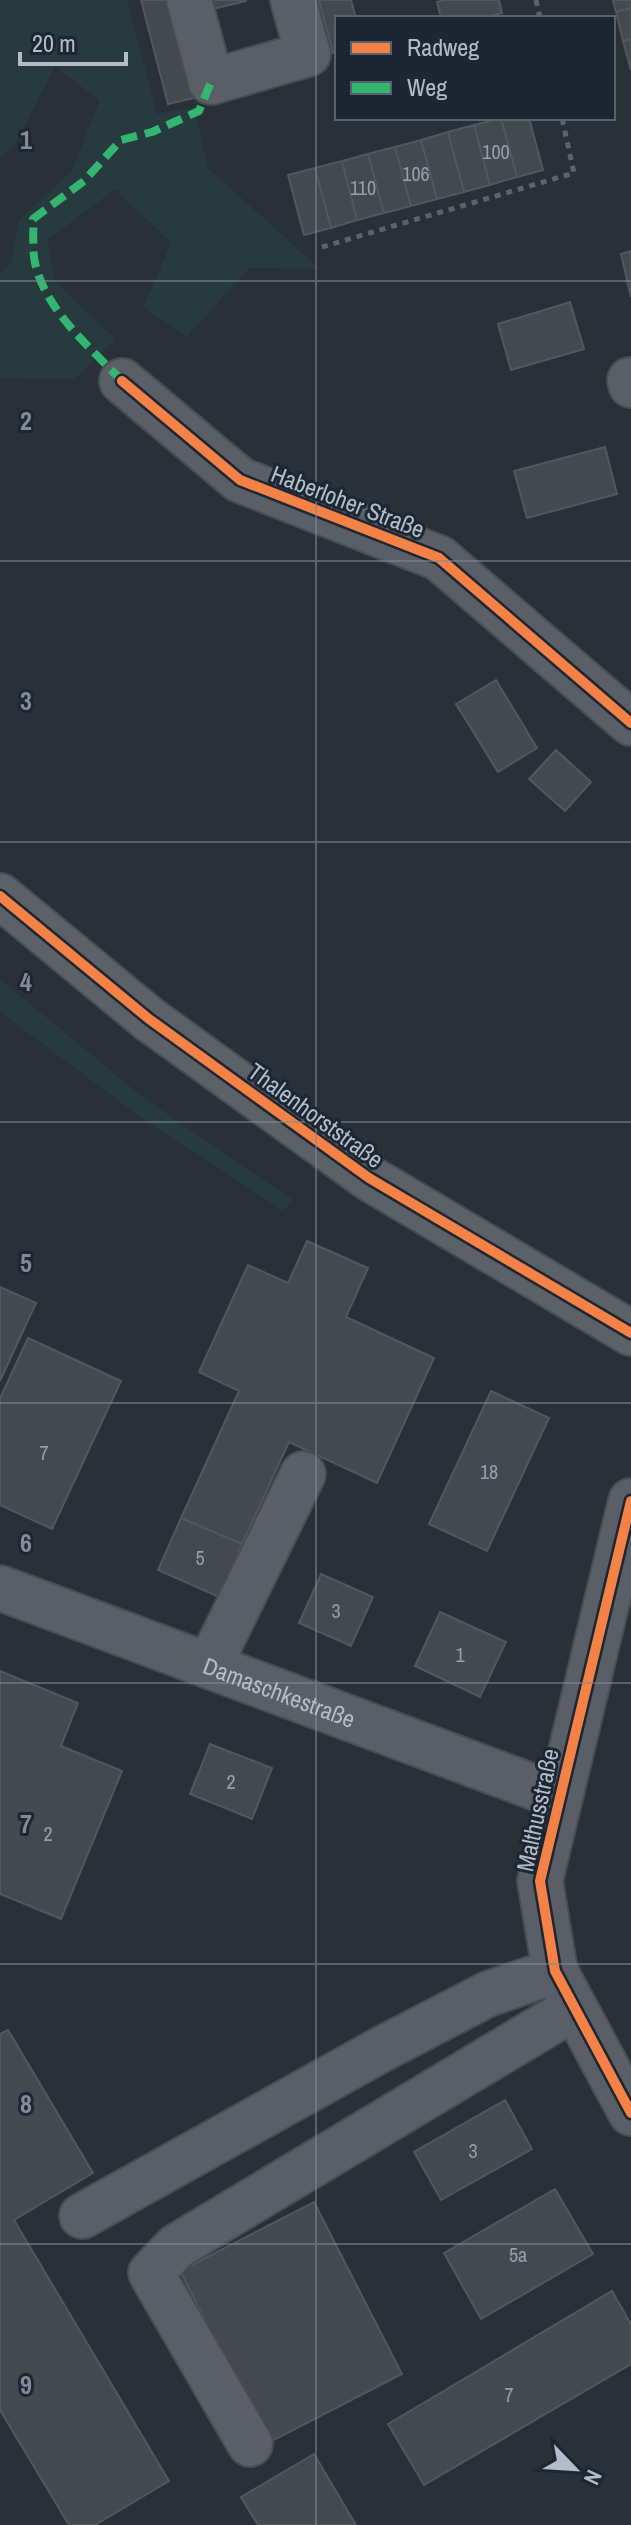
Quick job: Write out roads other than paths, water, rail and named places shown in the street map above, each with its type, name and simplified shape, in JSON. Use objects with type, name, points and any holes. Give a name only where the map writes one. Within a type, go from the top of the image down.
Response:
[{"type":"main road","name":"Thalenhorststraße","points":[[0,896],[149,1019],[369,1178],[631,1333]]},
{"type":"street","points":[[189,0],[211,82],[308,54],[293,0]]},
{"type":"street","name":"Haberloher Straße","points":[[122,381],[240,480],[439,558],[630,721]]},
{"type":"street","points":[[209,1666],[303,1474]]},
{"type":"street","name":"Malthusstraße","points":[[631,1501],[540,1881],[564,1990],[631,2113]]},
{"type":"street","name":"Damaschkestraße","points":[[0,1588],[558,1796]]},
{"type":"street","points":[[82,2216],[382,2049],[488,1994],[564,1990]]},
{"type":"street","points":[[250,2444],[151,2273],[177,2246],[564,1990]]}]
